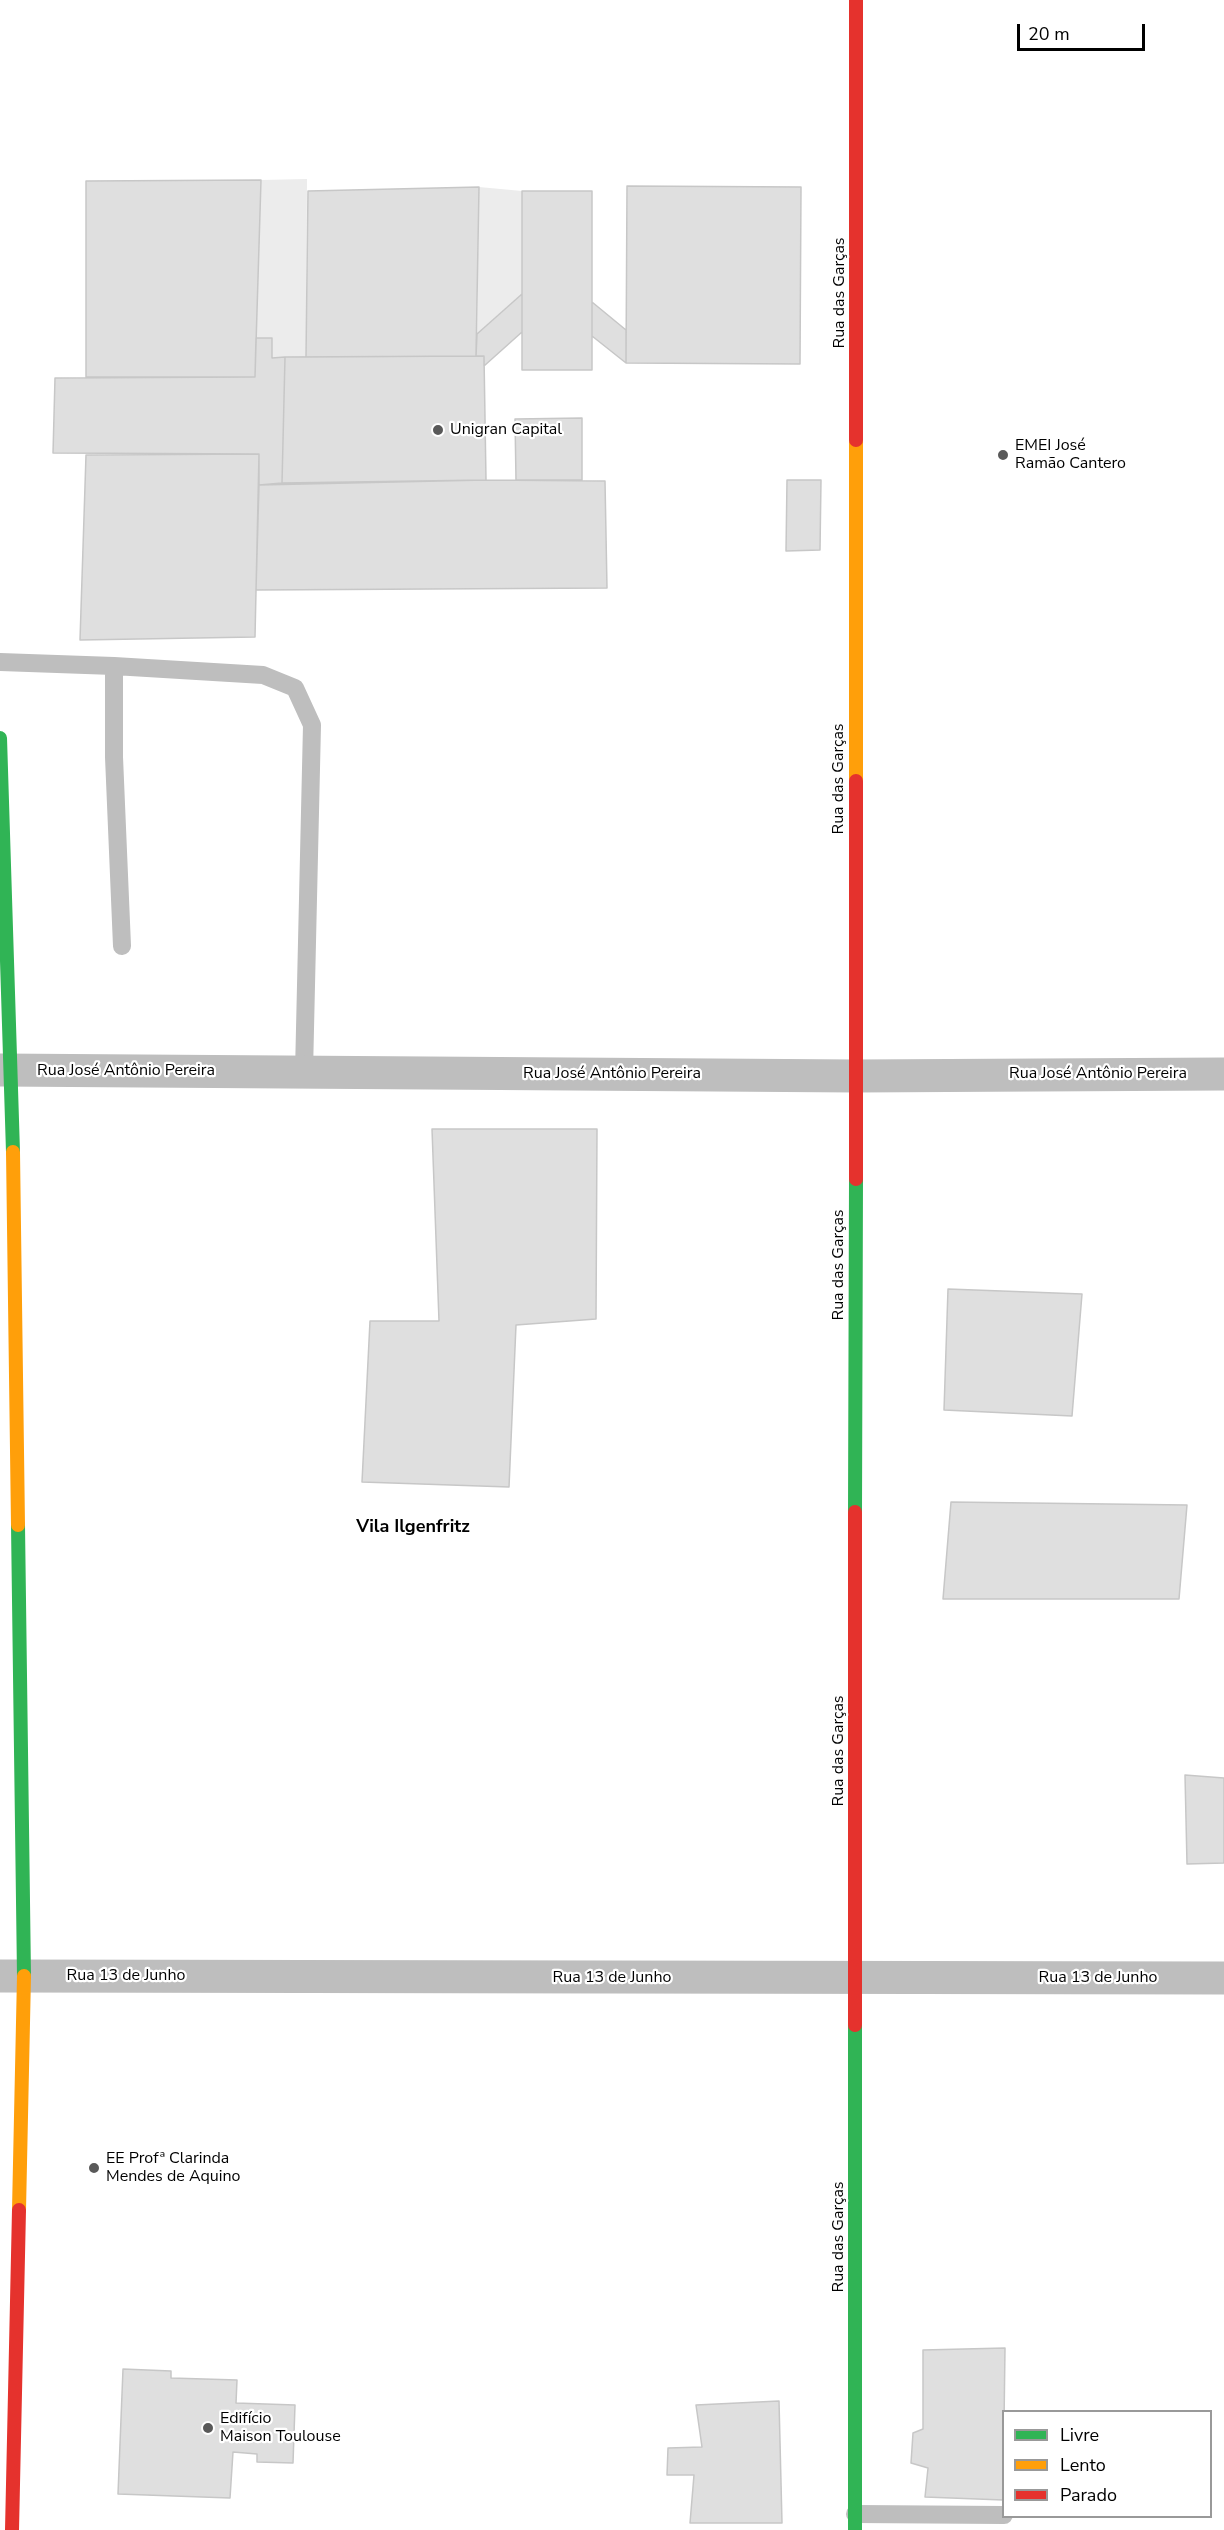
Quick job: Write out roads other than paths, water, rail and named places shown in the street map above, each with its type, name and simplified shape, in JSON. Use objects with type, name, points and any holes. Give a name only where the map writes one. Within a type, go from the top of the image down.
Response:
[{"type":"street","name":"Rua das Garças","points":[[855,2522],[856,0]]},
{"type":"street","points":[[0,738],[6,1070],[12,1976],[12,2530]]},
{"type":"street","name":"Rua José Antônio Pereira","points":[[6,1070],[856,1076],[1224,1074]]},
{"type":"street","name":"Rua 13 de Junho","points":[[12,1976],[1224,1978]]},
{"type":"lane","points":[[0,662],[263,675],[295,688],[312,725],[304,1072]]},
{"type":"lane","points":[[114,666],[114,757],[122,946]]},
{"type":"lane","points":[[855,2522],[1002,2515]]},
{"type":"place","name":"Unigran Capital","points":[[438,430]]},
{"type":"place","name":"EMEI José Ramão Cantero","points":[[1003,455]]},
{"type":"place","name":"EE Profª Clarinda Mendes de Aquino","points":[[94,2168]]},
{"type":"place","name":"Edifício Maison Toulouse","points":[[208,2428]]},
{"type":"district","name":"Vila Ilgenfritz","points":[[413,1528]]}]
